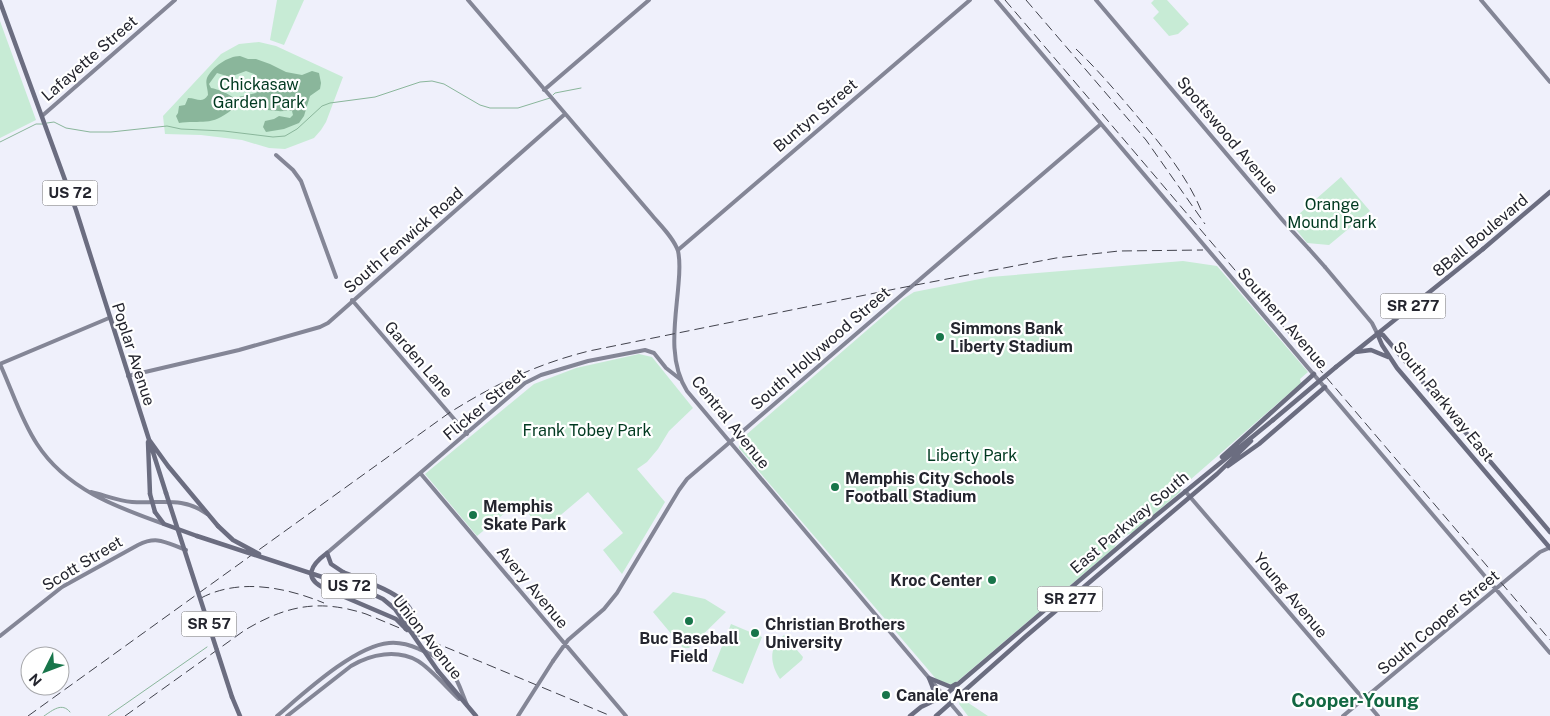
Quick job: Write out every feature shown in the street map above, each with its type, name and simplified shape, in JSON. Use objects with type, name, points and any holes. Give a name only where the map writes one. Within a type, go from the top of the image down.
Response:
[{"type":"main road","name":"Lafayette Street","points":[[42,116],[175,0]]},
{"type":"main road","points":[[468,0],[651,214],[678,250]]},
{"type":"main road","points":[[544,90],[649,0]]},
{"type":"main road","name":"Buntyn Street","points":[[678,250],[970,0]]},
{"type":"main road","name":"Southern Avenue","points":[[996,0],[1550,653]]},
{"type":"main road","name":"Spottswood Avenue","points":[[1096,0],[1285,223],[1310,249],[1372,322],[1377,332]]},
{"type":"main road","points":[[1481,0],[1550,82]]},
{"type":"main road","name":"Poplar Avenue","points":[[0,2],[76,210],[109,318],[186,550],[232,697],[240,716]]},
{"type":"main road","name":"South Fenwick Road","points":[[128,376],[238,350],[320,327],[328,323],[565,114]]},
{"type":"main road","name":"South Hollywood Street","points":[[518,716],[564,644],[604,609],[614,596],[687,479],[1101,124]]},
{"type":"main road","points":[[276,155],[293,170],[301,181],[336,277]]},
{"type":"main road","name":"8Ball Boulevard","points":[[1377,332],[1390,324],[1448,278],[1550,192]]},
{"type":"main road","name":"Central Avenue","points":[[678,250],[680,275],[674,341],[675,360],[680,379],[730,443],[961,716]]},
{"type":"main road","name":"Garden Lane","points":[[352,300],[467,434]]},
{"type":"main road","points":[[109,318],[0,364],[36,443],[49,461],[67,478],[103,501],[164,524]]},
{"type":"main road","name":"East Parkway South","points":[[910,716],[921,707],[944,696],[960,683],[1207,472],[1272,421],[1377,332]]},
{"type":"main road","name":"South Parkway East","points":[[1377,332],[1390,359],[1550,548]]},
{"type":"main road","name":"South Parkway East","points":[[1377,332],[1383,335],[1550,532]]},
{"type":"main road","name":"Flicker Street","points":[[327,553],[525,383],[540,375],[588,361],[645,350],[654,353],[666,368],[680,379]]},
{"type":"main road","points":[[1352,353],[1371,350],[1390,359]]},
{"type":"main road","points":[[1207,472],[1234,445],[1314,374]]},
{"type":"main road","points":[[1217,474],[1259,444],[1325,387]]},
{"type":"main road","points":[[1443,422],[1451,416]]},
{"type":"main road","name":"East Parkway South","points":[[936,716],[1025,637],[1217,474],[1272,421]]},
{"type":"main road","name":"US 72","points":[[148,438],[150,494],[155,512],[164,524]]},
{"type":"main road","name":"US 72","points":[[148,438],[208,516]]},
{"type":"main road","name":"Avery Avenue","points":[[421,474],[626,716]]},
{"type":"main road","points":[[86,490],[132,502],[187,503],[198,507],[208,516]]},
{"type":"main road","name":"Young Avenue","points":[[1186,491],[1378,716]]},
{"type":"main road","name":"Union Avenue","points":[[208,516],[238,543],[267,558]]},
{"type":"main road","name":"Union Avenue","points":[[164,524],[249,554],[267,558],[368,592],[383,599],[395,609],[438,671],[476,716]]},
{"type":"main road","name":"Scott Street","points":[[0,636],[62,587],[148,540],[156,539],[186,550]]},
{"type":"main road","name":"South Cooper Street","points":[[1343,716],[1540,552],[1550,548]]},
{"type":"main road","points":[[327,553],[331,564],[343,572],[406,602],[412,612],[415,638],[396,619],[318,586],[311,572],[315,563],[327,553]]},
{"type":"main road","points":[[276,716],[346,661],[374,647],[388,643],[408,644],[438,658],[456,678],[468,707]]},
{"type":"main road","points":[[374,647],[377,655]]},
{"type":"main road","points":[[287,716],[362,659],[377,655],[397,654],[420,662],[468,707]]},
{"type":"main road","points":[[324,678],[328,683]]},
{"type":"main road","points":[[930,678],[951,686],[960,683]]},
{"type":"main road","points":[[930,678],[934,695],[930,703]]},
{"type":"main road","points":[[290,705],[295,710]]},
{"type":"green space","points":[[277,0],[304,0],[284,45],[270,40]]},
{"type":"green space","points":[[1154,0],[1167,0],[1189,24],[1178,34],[1169,36],[1153,18],[1159,12],[1151,3]]},
{"type":"green space","points":[[0,21],[36,120],[0,138]]},
{"type":"green space","name":"Chickasaw Garden Park","points":[[259,42],[276,46],[343,77],[326,122],[314,138],[285,149],[269,148],[242,140],[201,135],[165,134],[163,116],[221,54],[239,44]]},
{"type":"green space","name":"Orange Mound Park","points":[[1341,177],[1370,211],[1329,245],[1307,243],[1290,222]]},
{"type":"green space","name":"Liberty Park","points":[[1183,261],[1217,266],[1308,372],[1300,379],[1301,383],[1182,487],[1180,492],[1132,533],[1117,543],[1114,548],[953,685],[937,680],[739,448],[739,441],[903,299],[914,292],[990,277]]},
{"type":"green space","name":"Frank Tobey Park","points":[[639,354],[652,357],[693,408],[669,431],[647,462],[637,469],[665,502],[622,574],[603,550],[623,533],[588,492],[543,530],[518,502],[477,536],[425,474],[534,384],[576,368]]},
{"type":"green space","name":"Buc Baseball Field","points":[[673,592],[705,599],[726,612],[689,648],[683,648],[653,612]]},
{"type":"green space","points":[[731,624],[762,637],[743,684],[712,671]]},
{"type":"green space","points":[[784,635],[803,657],[780,679],[774,667],[772,656],[775,645]]},
{"type":"green space","points":[[961,698],[988,716],[968,716],[959,704]]},
{"type":"shaded area","points":[[235,56],[256,59],[286,72],[302,75],[312,71],[319,73],[320,89],[310,96],[304,116],[299,123],[284,129],[266,132],[263,127],[265,121],[279,116],[290,118],[293,115],[292,111],[260,110],[254,103],[249,102],[216,119],[205,122],[179,123],[176,116],[179,106],[185,105],[188,98],[201,100],[206,98],[208,95],[206,80],[209,74],[221,63]],"holes":[[[246,71],[254,74],[260,80],[260,89],[256,93],[234,98],[211,88],[209,84],[217,73],[230,77]]]},
{"type":"waterway","points":[[47,123],[54,122],[66,128],[90,132],[111,132],[167,126],[181,129],[224,131],[273,137],[285,136],[297,129],[322,106],[330,103],[375,97],[420,82],[432,81],[444,84],[480,105],[490,108],[518,108],[550,98]]},
{"type":"waterway","points":[[553,95],[581,88]]},
{"type":"waterway","points":[[0,142],[36,124],[43,124]]},
{"type":"waterway","points":[[108,716],[207,647]]},
{"type":"waterway","points":[[44,716],[54,709],[61,707],[70,712]]},
{"type":"railway","points":[[1005,0],[1550,640]]},
{"type":"railway","points":[[1026,0],[1146,140],[1205,224]]},
{"type":"railway","points":[[1076,49],[1111,86],[1160,145],[1179,170],[1201,210]]},
{"type":"railway","points":[[28,716],[449,413],[500,384],[534,369],[589,351],[1056,258],[1119,251],[1203,250]]},
{"type":"railway","points":[[201,598],[231,588],[262,587],[294,593],[324,603]]},
{"type":"railway","points":[[125,716],[245,630],[275,615],[290,610],[319,606],[349,609],[366,614],[611,716]]},
{"type":"place","name":"Simmons Bank Liberty Stadium","points":[[940,337]]},
{"type":"place","name":"Memphis City Schools Football Stadium","points":[[835,487]]},
{"type":"place","name":"Memphis Skate Park","points":[[473,515]]},
{"type":"place","name":"Kroc Center","points":[[992,580]]},
{"type":"place","name":"Buc Baseball Field","points":[[689,621]]},
{"type":"place","name":"Christian Brothers University","points":[[755,633]]},
{"type":"place","name":"Canale Arena","points":[[886,695]]},
{"type":"district","name":"Cooper-Young","points":[[1355,700]]}]
